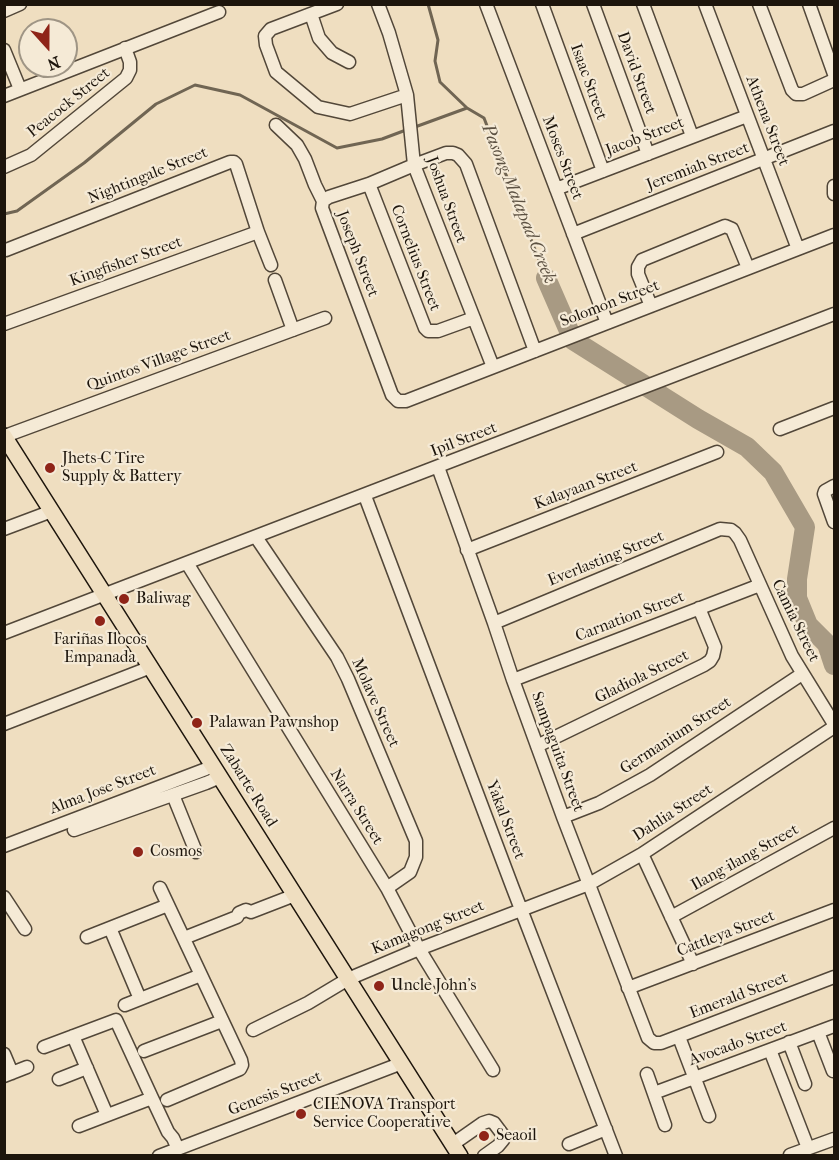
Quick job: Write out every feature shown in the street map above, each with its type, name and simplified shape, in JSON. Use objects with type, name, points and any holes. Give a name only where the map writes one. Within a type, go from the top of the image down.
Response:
[{"type":"main road","name":"Zabarte Road","points":[[4,436],[457,1150]]},
{"type":"street","points":[[4,10],[20,4]]},
{"type":"street","points":[[337,4],[271,29],[266,36],[266,45],[276,72],[318,106],[350,114],[407,95]]},
{"type":"street","name":"Joshua Street","points":[[378,4],[407,95],[414,165],[493,367]]},
{"type":"street","name":"Moses Street","points":[[486,4],[607,323]]},
{"type":"street","name":"Isaac Street","points":[[542,4],[603,171]]},
{"type":"street","name":"David Street","points":[[593,4],[648,154]]},
{"type":"street","points":[[643,4],[693,136]]},
{"type":"street","name":"Athena Street","points":[[705,4],[798,249]]},
{"type":"street","points":[[759,4],[792,90],[796,94],[803,94],[834,80]]},
{"type":"street","points":[[809,4],[834,74]]},
{"type":"street","points":[[4,96],[219,12]]},
{"type":"street","points":[[311,14],[319,38],[332,52],[349,62]]},
{"type":"street","name":"Peacock Street","points":[[4,167],[31,156],[126,78],[130,70],[125,48]]},
{"type":"street","points":[[4,50],[20,89]]},
{"type":"street","name":"Jacob Street","points":[[556,189],[747,116]]},
{"type":"street","name":"Joseph Street","points":[[276,125],[303,154],[323,201],[322,208],[392,395],[398,401]]},
{"type":"street","name":"Jeremiah Street","points":[[573,234],[834,131]]},
{"type":"street","points":[[323,201],[446,153],[458,155],[466,164],[535,351]]},
{"type":"street","name":"Nightingale Street","points":[[6,250],[234,162],[271,265]]},
{"type":"street","name":"Cornelius Street","points":[[369,184],[425,328],[428,331],[438,331],[474,318]]},
{"type":"street","points":[[834,186],[834,194]]},
{"type":"street","points":[[651,306],[638,274],[638,267],[642,260],[725,226],[732,229],[748,268]]},
{"type":"street","name":"Kingfisher Street","points":[[4,324],[258,232]]},
{"type":"street","name":"Solomon Street","points":[[398,401],[406,401],[834,235]]},
{"type":"street","points":[[275,280],[292,330]]},
{"type":"street","name":"Ipil Street","points":[[4,633],[834,314]]},
{"type":"street","name":"Quintos Village Street","points":[[4,436],[326,318]]},
{"type":"street","points":[[780,429],[834,408]]},
{"type":"street","name":"Kalayaan Street","points":[[467,550],[717,452]]},
{"type":"street","name":"Sampaguita Street","points":[[438,467],[537,746],[628,988],[648,1038],[654,1043]]},
{"type":"street","points":[[830,489],[824,494],[834,522]]},
{"type":"street","name":"Yakal Street","points":[[365,496],[616,1155]]},
{"type":"street","points":[[4,529],[52,510]]},
{"type":"street","name":"Everlasting Street","points":[[494,622],[720,530],[731,530]]},
{"type":"street","name":"Camia Street","points":[[731,530],[740,540],[792,656],[834,725]]},
{"type":"street","name":"Molave Street","points":[[256,537],[337,657],[416,841],[416,857],[410,872],[387,888]]},
{"type":"street","name":"Narra Street","points":[[187,563],[387,888],[419,949],[493,1070]]},
{"type":"street","name":"Carnation Street","points":[[513,680],[760,585]]},
{"type":"street","name":"Gladiola Street","points":[[537,746],[710,661],[715,647],[699,608]]},
{"type":"street","points":[[4,724],[151,667]]},
{"type":"street","name":"Germanium Street","points":[[564,817],[599,803],[650,775],[802,674]]},
{"type":"street","name":"Dahlia Street","points":[[521,909],[589,884],[642,854],[834,725]]},
{"type":"street","points":[[74,830],[173,795],[217,772]]},
{"type":"street","name":"Alma Jose Street","points":[[4,846],[217,772]]},
{"type":"street","points":[[173,795],[196,852]]},
{"type":"street","name":"Ilang-ilang Street","points":[[671,917],[834,828]]},
{"type":"street","points":[[642,854],[693,964]]},
{"type":"street","points":[[160,888],[242,1060],[240,1069],[167,1100]]},
{"type":"street","points":[[184,938],[237,918],[242,919],[249,916],[251,912],[295,895]]},
{"type":"street","points":[[4,897],[25,929]]},
{"type":"street","points":[[87,937],[168,905]]},
{"type":"street","name":"Kamagong Street","points":[[253,1030],[308,1003],[348,979],[521,909]]},
{"type":"street","name":"Cattleya Street","points":[[628,988],[834,910]]},
{"type":"street","points":[[110,927],[140,999]]},
{"type":"street","points":[[125,1005],[201,975]]},
{"type":"street","name":"Emerald Street","points":[[654,1043],[679,1037],[834,977]]},
{"type":"street","points":[[44,1047],[116,1020],[168,1132],[173,1138],[175,1149]]},
{"type":"street","points":[[144,1051],[222,1021]]},
{"type":"street","name":"Avocado Street","points":[[654,1093],[834,1026]]},
{"type":"street","points":[[818,1032],[833,1071]]},
{"type":"street","points":[[73,1036],[107,1115]]},
{"type":"street","points":[[679,1037],[709,1116]]},
{"type":"street","points":[[789,1042],[805,1084]]},
{"type":"street","points":[[770,1050],[808,1148]]},
{"type":"street","points":[[4,1054],[8,1075],[27,1067]]},
{"type":"street","name":"Genesis Street","points":[[159,1155],[402,1063]]},
{"type":"street","points":[[59,1079],[87,1068]]},
{"type":"street","points":[[647,1074],[665,1125]]},
{"type":"street","points":[[79,1126],[152,1098]]},
{"type":"street","points":[[457,1150],[483,1123],[489,1121],[494,1123],[503,1135],[503,1140],[484,1155]]},
{"type":"street","points":[[569,1144],[606,1129]]},
{"type":"street","points":[[790,1155],[834,1138]]},
{"type":"waterway","name":"Pasong Malapad Creek","points":[[428,4],[438,40],[435,61],[440,82],[467,108],[484,118],[546,278]]},
{"type":"waterway","name":"Pasong Malapad Creek","points":[[4,214],[17,211],[84,163],[156,104],[195,85],[240,95],[337,148],[382,139],[406,130]]},
{"type":"waterway","name":"Pasong Malapad Creek","points":[[415,127],[467,108]]},
{"type":"waterway","name":"Pasong Malapad Creek","points":[[546,278],[573,340],[698,419],[747,447],[773,472],[805,527],[797,579],[797,598],[808,625],[827,644],[834,665]]},
{"type":"place","name":"Jhets-C Tire Supply & Battery","points":[[50,468]]},
{"type":"place","name":"Baliwag","points":[[124,599]]},
{"type":"place","name":"Fariñas Ilocos Empanada","points":[[100,621]]},
{"type":"place","name":"Palawan Pawnshop","points":[[197,723]]},
{"type":"place","name":"Cosmos","points":[[138,852]]},
{"type":"place","name":"Uncle John's","points":[[379,986]]},
{"type":"place","name":"CIENOVA Transport Service Cooperative","points":[[301,1114]]},
{"type":"place","name":"Seaoil","points":[[484,1136]]}]
